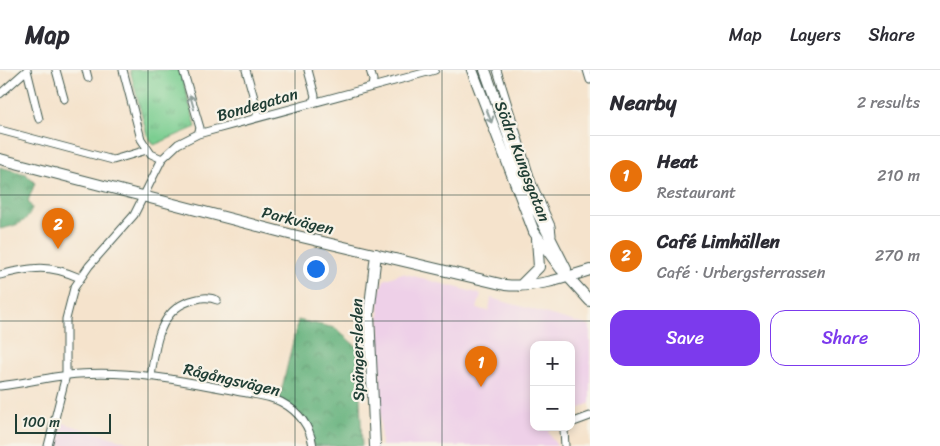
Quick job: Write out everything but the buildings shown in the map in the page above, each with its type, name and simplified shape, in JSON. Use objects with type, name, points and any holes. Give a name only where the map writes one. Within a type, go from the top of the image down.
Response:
[{"type":"main road","name":"Södra Kungsgatan","points":[[472,70],[536,235],[568,277]]},
{"type":"main road","name":"Södra Kungsgatan","points":[[486,70],[531,200],[566,266],[568,277]]},
{"type":"main road","name":"Parkvägen","points":[[0,159],[490,282],[519,287],[568,277],[590,270]]},
{"type":"main road","points":[[519,287],[539,267],[536,235]]},
{"type":"main road","name":"Spängersleden","points":[[375,446],[369,314],[376,254]]},
{"type":"main road","points":[[568,277],[590,301]]},
{"type":"street","points":[[0,94],[27,70],[39,119]]},
{"type":"street","points":[[56,70],[64,99]]},
{"type":"street","points":[[123,70],[141,139],[151,154],[162,159]]},
{"type":"street","points":[[183,70],[200,128],[198,134]]},
{"type":"street","points":[[246,70],[258,112],[256,118]]},
{"type":"street","points":[[308,70],[315,96],[313,102]]},
{"type":"street","points":[[370,70],[373,80],[372,87]]},
{"type":"street","name":"Södra Kungsgatan","points":[[497,70],[532,183],[550,226],[553,243]]},
{"type":"street","points":[[587,70],[590,80]]},
{"type":"street","name":"Bondegatan","points":[[48,446],[66,375],[66,318],[74,288],[80,278],[134,215],[162,159],[178,144],[198,134],[431,71]]},
{"type":"street","points":[[0,130],[113,160],[147,150]]},
{"type":"street","points":[[0,275],[46,267],[62,270],[80,278]]},
{"type":"street","points":[[151,377],[160,331],[176,307],[201,298],[210,297],[217,300]]},
{"type":"street","name":"Rågångsvägen","points":[[0,386],[66,375],[94,373],[151,377],[206,385],[279,401],[304,422],[313,446]]},
{"type":"street","points":[[575,422],[590,416]]},
{"type":"street","points":[[564,431],[565,446]]},
{"type":"shaded area","points":[[402,273],[481,294],[477,309],[489,311],[491,298],[590,326],[590,403],[575,411],[575,341],[530,341],[530,431],[549,431],[557,446],[381,446],[379,294],[384,280]]},
{"type":"shaded area","points":[[63,423],[141,446],[55,446]]},
{"type":"green space","points":[[130,70],[180,70],[196,127],[154,145],[147,135]]},
{"type":"green space","points":[[0,167],[26,174],[35,183],[28,201],[32,208],[27,218],[10,227],[0,229]]},
{"type":"green space","points":[[298,320],[335,328],[358,348],[362,446],[313,446],[308,428],[279,401]]},
{"type":"place","name":"Café Limhällen","points":[[58,249]]},
{"type":"place","name":"Heat","points":[[481,387]]}]
